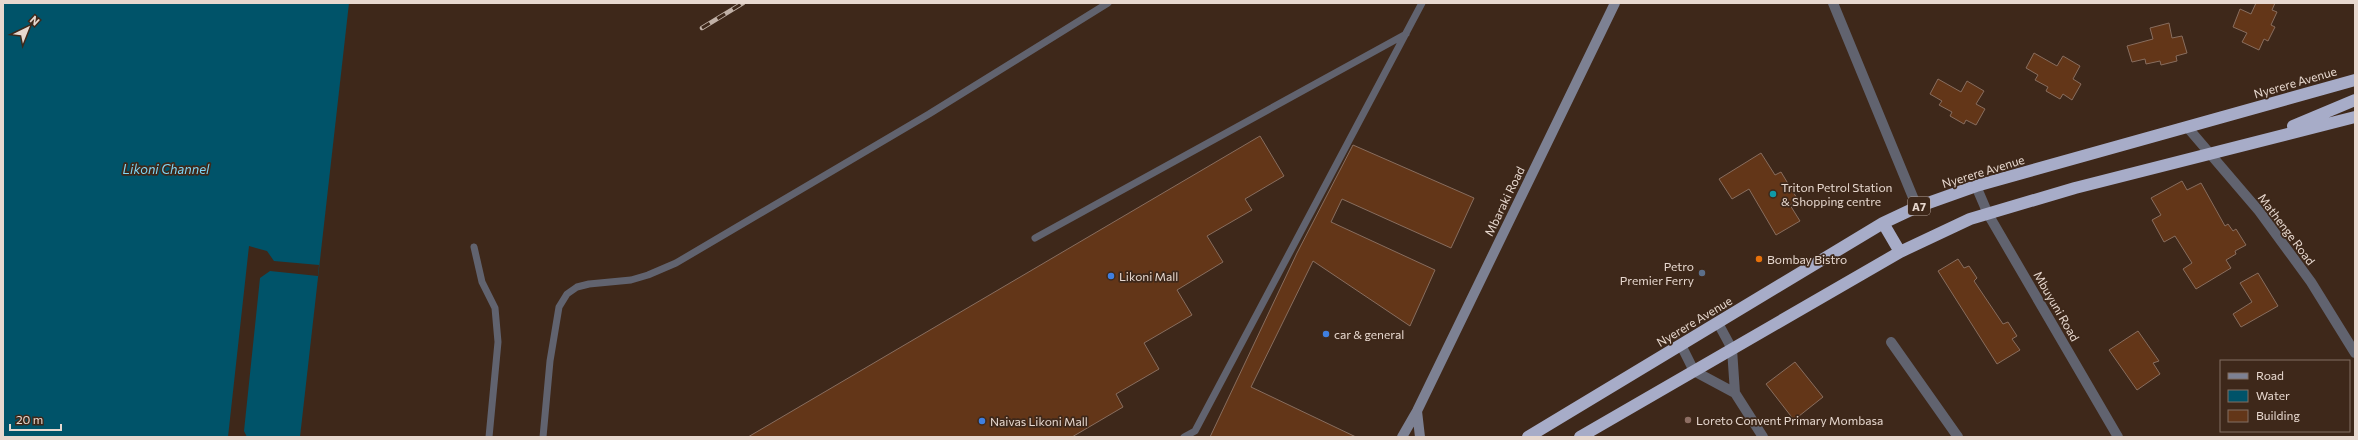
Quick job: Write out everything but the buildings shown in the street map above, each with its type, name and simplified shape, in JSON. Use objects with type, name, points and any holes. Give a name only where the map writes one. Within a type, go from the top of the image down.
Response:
[{"type":"highway","name":"Nyerere Avenue","points":[[1528,437],[1883,224],[1917,207],[1976,186],[2188,128],[2355,80]]},
{"type":"highway","points":[[2253,143],[2355,100]]},
{"type":"highway","points":[[1580,437],[1900,252],[1948,228],[1988,214],[2075,188],[2355,117]]},
{"type":"highway","points":[[1883,224],[1900,252]]},
{"type":"main road","name":"Mbaraki Road","points":[[1402,437],[1417,411],[1615,3]]},
{"type":"main road","points":[[1417,411],[1420,437]]},
{"type":"street","points":[[1833,3],[1917,207]]},
{"type":"street","name":"Mathenge Road","points":[[2188,128],[2259,211],[2311,282],[2355,353]]},
{"type":"street","name":"Mbuyuni Road","points":[[1976,186],[1988,214],[2118,437]]},
{"type":"street","points":[[1718,323],[1732,349],[1732,367],[1735,393],[1763,437]]},
{"type":"street","points":[[1891,342],[1958,437]]},
{"type":"street","points":[[1681,345],[1694,371],[1735,393]]},
{"type":"lane","points":[[543,437],[550,361],[558,307],[567,294],[578,287],[589,284],[632,280],[676,263],[929,114],[1108,3]]},
{"type":"lane","points":[[1184,437],[1195,431],[1422,3]]},
{"type":"lane","points":[[1035,238],[1406,34]]},
{"type":"lane","points":[[474,247],[482,282],[495,308],[498,342],[489,437]]},
{"type":"water","name":"Likoni Channel","points":[[3,3],[349,3],[300,437],[3,437]]},
{"type":"pier","points":[[249,246],[267,251],[274,261],[319,265],[318,276],[270,271],[260,278],[244,431],[247,437],[228,437]]},
{"type":"railway","points":[[702,28],[743,3]]},
{"type":"place","name":"Triton Petrol Station & Shopping centre","points":[[1773,194]]},
{"type":"place","name":"Bombay Bistro","points":[[1759,259]]},
{"type":"place","name":"Petro Premier Ferry","points":[[1702,273]]},
{"type":"place","name":"Likoni Mall","points":[[1111,276]]},
{"type":"place","name":"car & general","points":[[1326,334]]},
{"type":"place","name":"Loreto Convent Primary Mombasa","points":[[1688,420]]},
{"type":"place","name":"Naivas Likoni Mall","points":[[982,421]]}]
